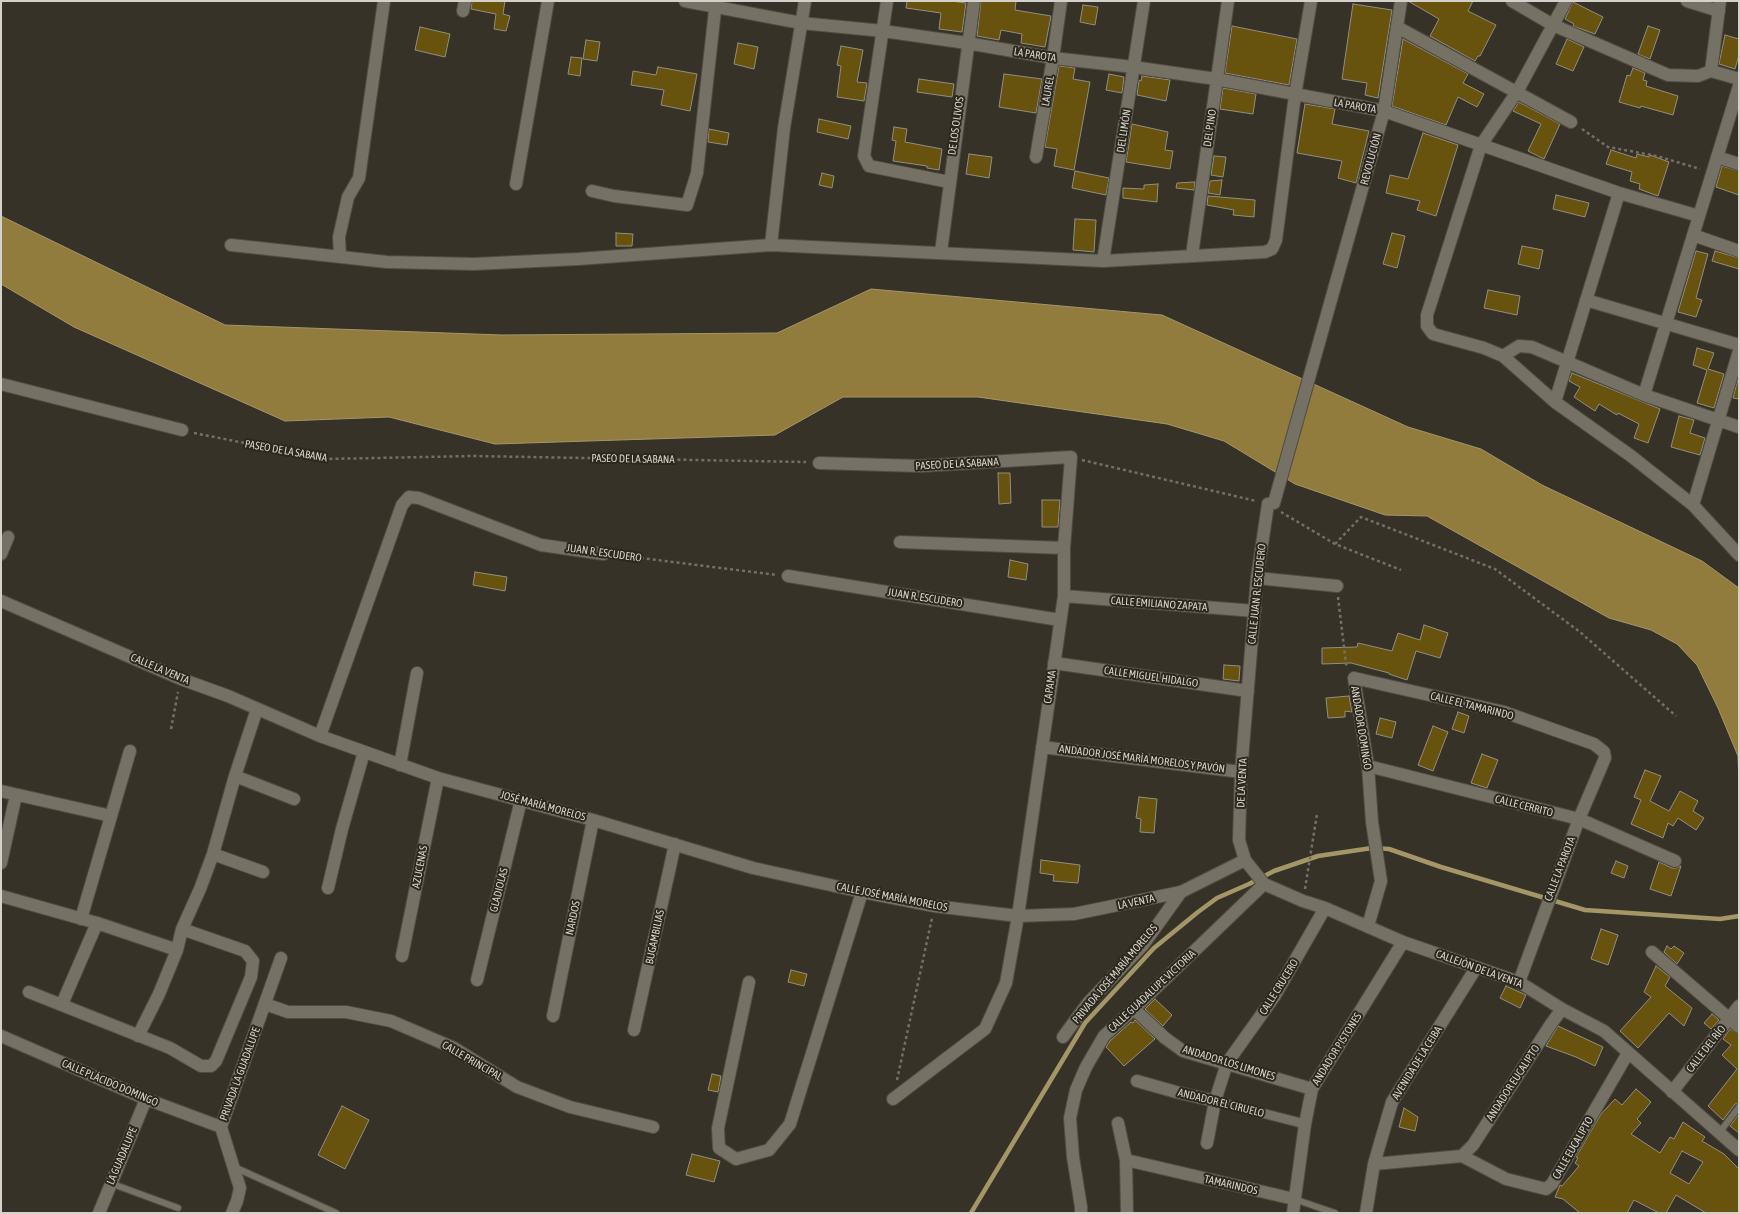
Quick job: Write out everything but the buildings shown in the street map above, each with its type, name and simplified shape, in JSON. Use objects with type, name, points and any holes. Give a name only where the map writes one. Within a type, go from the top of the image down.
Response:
[{"type":"street","points":[[340,256],[339,237],[348,197],[359,178],[384,1]]},
{"type":"street","points":[[516,184],[548,1]]},
{"type":"street","name":"LA PAROTA","points":[[685,1],[716,4],[801,23],[883,31],[967,43],[1054,58],[1134,67],[1216,79],[1384,111],[1619,193],[1699,216]]},
{"type":"street","points":[[771,245],[784,128],[805,1]]},
{"type":"street","points":[[887,1],[864,156],[869,166],[949,182]]},
{"type":"street","name":"DE LOS OLIVOS","points":[[941,252],[967,43],[974,1]]},
{"type":"street","name":"LAUREL","points":[[1036,157],[1054,58],[1061,1]]},
{"type":"street","name":"DEL LIMÓN","points":[[1103,261],[1144,1]]},
{"type":"street","name":"DEL PINO","points":[[1192,255],[1228,1]]},
{"type":"street","points":[[231,245],[387,262],[474,264],[578,259],[771,245],[1103,261],[1265,252],[1272,249],[1276,240],[1295,95],[1310,1]]},
{"type":"street","name":"REVOLUCIÓN","points":[[1272,504],[1335,291],[1384,111],[1401,1]]},
{"type":"street","points":[[1512,1],[1553,25],[1668,75],[1698,76],[1711,71],[1739,79]]},
{"type":"street","points":[[1566,1],[1516,92],[1481,145],[1427,315],[1427,326],[1433,334],[1484,348],[1503,356],[1555,402],[1631,456],[1693,504],[1739,554]]},
{"type":"street","points":[[1687,1],[1719,6],[1711,71]]},
{"type":"street","points":[[592,191],[614,196],[686,204],[697,173],[716,4]]},
{"type":"street","points":[[1397,27],[1571,122]]},
{"type":"street","points":[[1644,394],[1739,86]]},
{"type":"street","points":[[1717,157],[1739,164]]},
{"type":"street","points":[[1555,402],[1619,193]]},
{"type":"street","points":[[1693,235],[1739,251]]},
{"type":"street","points":[[1586,300],[1739,345]]},
{"type":"street","points":[[1503,356],[1519,346],[1532,348],[1644,394],[1739,426]]},
{"type":"street","points":[[1693,504],[1739,351]]},
{"type":"street","points":[[1,384],[182,430]]},
{"type":"street","name":"PASEO DE LA SABANA","points":[[819,463],[920,466],[1071,457]]},
{"type":"street","name":"CAPAMA","points":[[893,1099],[985,1028],[1006,983],[1018,916],[1064,596],[1064,548],[1071,457]]},
{"type":"street","name":"JUAN R. ESCUDERO","points":[[320,736],[402,505],[409,497],[419,498],[541,545],[604,554]]},
{"type":"street","name":"CALLE JUAN R. ESCUDERO","points":[[1248,691],[1257,578],[1272,504]]},
{"type":"street","points":[[1,554],[8,537]]},
{"type":"street","points":[[900,542],[1064,548]]},
{"type":"street","name":"JUAN R. ESCUDERO","points":[[788,576],[1060,620]]},
{"type":"street","points":[[1257,578],[1337,586]]},
{"type":"street","name":"CALLE EMILIANO ZAPATA","points":[[1064,596],[1255,611]]},
{"type":"street","name":"CALLE LA VENTA","points":[[1,601],[181,679],[228,696],[320,736]]},
{"type":"street","name":"CALLE MIGUEL HIDALGO","points":[[1054,663],[1248,691]]},
{"type":"street","points":[[400,765],[417,674]]},
{"type":"street","name":"CALLE EL TAMARINDO","points":[[1354,678],[1504,712],[1594,744],[1604,752],[1605,758]]},
{"type":"street","name":"ANDADOR DOMINGO","points":[[1354,678],[1368,766],[1375,839],[1380,862],[1381,881],[1368,926]]},
{"type":"street","name":"DE LA VENTA","points":[[1248,691],[1239,840],[1245,860],[1262,883]]},
{"type":"street","points":[[138,1036],[159,994],[177,950],[182,929],[200,889],[257,709]]},
{"type":"street","name":"JOSÉ MARÍA MORELOS","points":[[320,736],[438,778],[593,820],[768,871]]},
{"type":"street","name":"ANDADOR JOSÉ MARÍA MORELOS Y PAVÓN","points":[[1042,746],[1242,772]]},
{"type":"street","points":[[81,919],[130,751]]},
{"type":"street","points":[[328,888],[342,830],[364,752]]},
{"type":"street","name":"CALLE LA PAROTA","points":[[1519,982],[1579,819],[1605,758]]},
{"type":"street","name":"CALLE CERRITO","points":[[1368,766],[1579,819],[1675,861]]},
{"type":"street","points":[[235,776],[294,799]]},
{"type":"street","name":"AZUCENAS","points":[[402,956],[438,778]]},
{"type":"street","points":[[1,791],[111,816]]},
{"type":"street","points":[[1,863],[16,795]]},
{"type":"street","name":"GLADIOLAS","points":[[477,980],[521,800]]},
{"type":"street","name":"NARDOS","points":[[553,1016],[593,820]]},
{"type":"street","name":"BUGAMBILIAS","points":[[634,1030],[675,844]]},
{"type":"street","points":[[212,854],[263,872]]},
{"type":"street","name":"LA VENTA","points":[[1018,916],[1074,914],[1181,892],[1245,860]]},
{"type":"street","name":"CALLE JOSÉ MARÍA MORELOS","points":[[768,871],[934,906],[1018,916]]},
{"type":"street","name":"CALLEJÓN DE LA VENTA","points":[[1262,883],[1303,902],[1326,908],[1403,942],[1519,982],[1562,1009],[1604,1031],[1739,1150]]},
{"type":"street","name":"CALLE GUADALUPE VICTORIA","points":[[1081,1213],[1073,1157],[1070,1118],[1076,1090],[1086,1067],[1104,1036],[1134,1009],[1262,883]]},
{"type":"street","points":[[749,982],[718,1128],[719,1148],[736,1159],[769,1150],[790,1124],[862,892]]},
{"type":"street","name":"PRIVADA JOSÉ MARÍA MORELOS","points":[[1064,1037],[1088,1003],[1143,945],[1181,892]]},
{"type":"street","points":[[1,896],[97,923],[177,950]]},
{"type":"street","name":"CALLE CRUCERO","points":[[1208,1143],[1215,1101],[1227,1063],[1274,997],[1326,908]]},
{"type":"street","points":[[62,1004],[97,923]]},
{"type":"street","points":[[29,992],[170,1048],[201,1066],[211,1066],[216,1061],[251,977],[253,961],[245,951],[182,929]]},
{"type":"street","name":"ANDADOR PISTONES","points":[[1293,1213],[1305,1124],[1312,1089],[1403,942]]},
{"type":"street","points":[[1652,952],[1739,1027]]},
{"type":"street","name":"PRIVADA LA GUADALUPE","points":[[232,1213],[240,1188],[221,1127],[281,958]]},
{"type":"street","name":"AVENIDA DE LA CEIBA","points":[[1366,1213],[1374,1164],[1392,1102],[1476,968]]},
{"type":"street","name":"CALLE PRINCIPAL","points":[[265,1004],[288,1012],[346,1012],[391,1021],[454,1048],[517,1087],[570,1106],[653,1128]]},
{"type":"street","name":"CALLE DEL RÍO","points":[[1672,1092],[1739,1006]]},
{"type":"street","name":"ANDADOR LOS LIMONES","points":[[1134,1009],[1165,1038],[1183,1052],[1227,1063],[1312,1089]]},
{"type":"street","name":"ANDADOR EUCALIPTO","points":[[1462,1156],[1473,1145],[1562,1009]]},
{"type":"street","name":"CALLE PLÁCIDO DOMINGO","points":[[1,1036],[146,1099],[221,1127]]},
{"type":"street","name":"CALLE EUCALIPTO","points":[[1462,1156],[1506,1179],[1546,1189],[1552,1184],[1628,1053]]},
{"type":"street","name":"ANDADOR EL CIRUELO","points":[[1137,1081],[1305,1124]]},
{"type":"street","name":"LA GUADALUPE","points":[[99,1213],[110,1183],[146,1099]]},
{"type":"street","points":[[1118,1123],[1126,1160],[1127,1213]]},
{"type":"street","points":[[1374,1164],[1462,1156]]},
{"type":"street","name":"TAMARINDOS","points":[[1126,1160],[1294,1199]]},
{"type":"lane","points":[[1719,1133],[1739,1107]]},
{"type":"lane","points":[[232,1166],[336,1213]]},
{"type":"lane","points":[[110,1183],[178,1208]]},
{"type":"lane","name":"TAMARINDOS","points":[[1294,1199],[1335,1213]]},
{"type":"path","points":[[1571,122],[1608,147],[1657,156],[1712,173]]},
{"type":"path","name":"PASEO DE LA SABANA","points":[[182,430],[326,459],[473,456],[819,463]]},
{"type":"path","points":[[1071,457],[1272,504],[1335,544],[1401,570]]},
{"type":"path","points":[[1335,544],[1361,517],[1495,569],[1580,632],[1676,716]]},
{"type":"path","name":"JUAN R. ESCUDERO","points":[[604,554],[788,576]]},
{"type":"path","name":"ANDADOR DOMINGO","points":[[1337,586],[1346,664],[1354,678]]},
{"type":"path","points":[[171,729],[181,679]]},
{"type":"path","points":[[1303,902],[1317,814]]},
{"type":"path","points":[[893,1099],[934,906]]},
{"type":"shaded area","points":[[1,216],[225,325],[502,335],[777,333],[871,289],[1162,315],[1408,427],[1481,449],[1542,485],[1702,561],[1739,588],[1739,783],[1738,756],[1718,708],[1697,665],[1677,644],[1651,630],[1609,618],[1427,516],[1385,515],[1295,484],[1224,441],[1167,424],[978,397],[843,397],[775,435],[495,444],[389,417],[285,421],[74,327],[1,284]]},
{"type":"waterway","points":[[971,1213],[1085,1023],[1154,948],[1198,912],[1217,898],[1274,871],[1318,856],[1372,848],[1389,849],[1441,867],[1585,910],[1720,919],[1739,916]]}]
